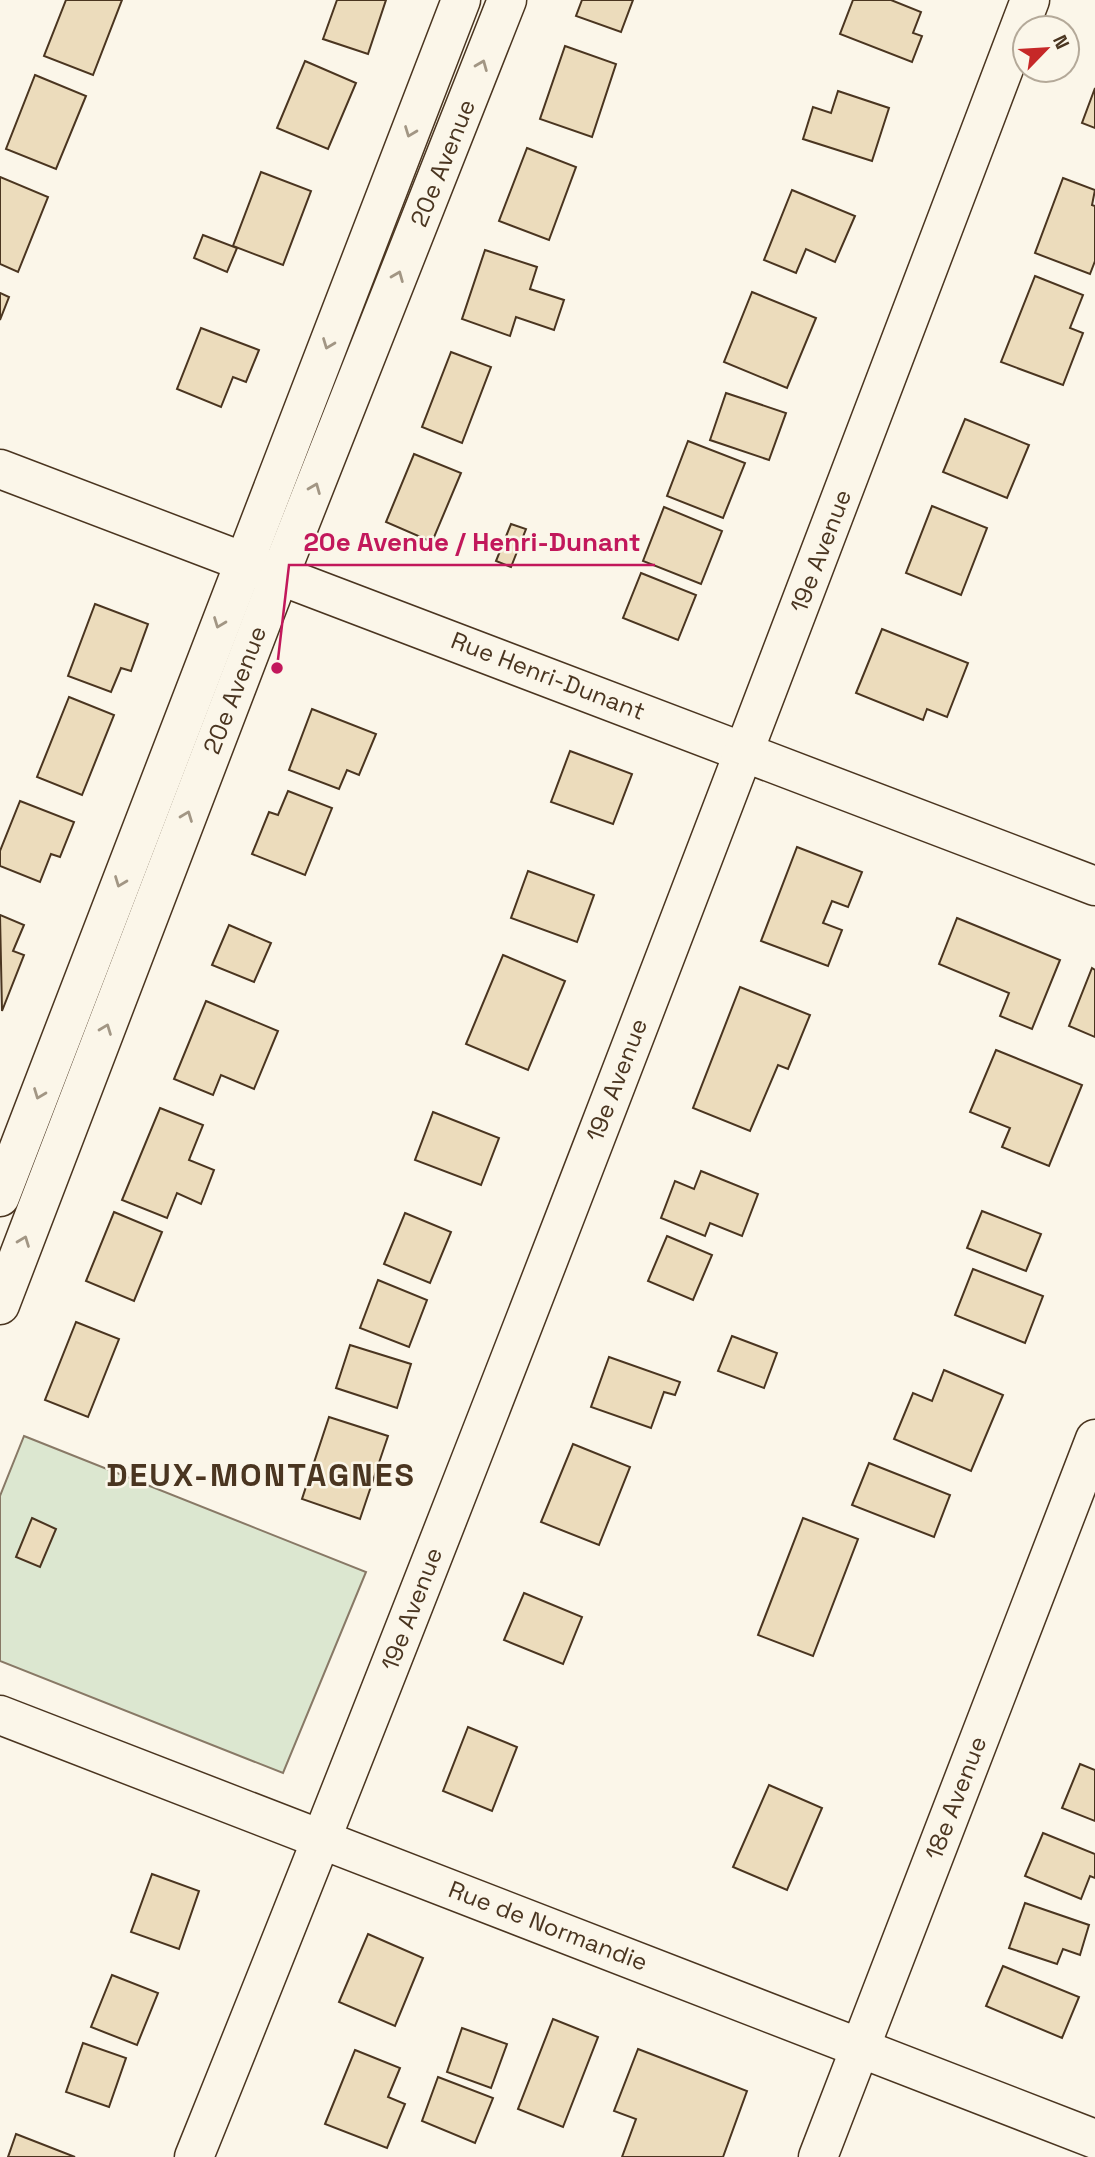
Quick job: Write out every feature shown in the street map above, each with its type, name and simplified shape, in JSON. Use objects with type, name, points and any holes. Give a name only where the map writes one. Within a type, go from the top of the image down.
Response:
[{"type":"street","name":"20e Avenue","points":[[0,1197],[243,560],[461,0]]},
{"type":"street","name":"20e Avenue","points":[[0,1305],[279,574],[507,0]]},
{"type":"street","name":"19e Avenue","points":[[194,2157],[323,1837],[744,752],[1030,0]]},
{"type":"street","name":"Rue Henri-Dunant","points":[[0,468],[1095,886]]},
{"type":"street","name":"18e Avenue","points":[[818,2157],[1095,1439]]},
{"type":"street","name":"Rue de Normandie","points":[[0,1715],[323,1837],[1095,2139]]},
{"type":"green space","points":[[24,1436],[366,1572],[283,1773],[0,1661],[0,1496]]},
{"type":"building","points":[[66,0],[122,0],[93,75],[44,56]]},
{"type":"building","points":[[337,0],[386,0],[368,54],[323,39]]},
{"type":"building","points":[[582,0],[633,0],[621,32],[576,16]]},
{"type":"building","points":[[853,0],[891,0],[921,12],[913,33],[922,36],[912,62],[840,34]]},
{"type":"building","points":[[565,46],[616,64],[592,137],[540,119]]},
{"type":"building","points":[[305,61],[356,83],[328,149],[277,128]]},
{"type":"building","points":[[35,75],[86,96],[56,169],[6,149]]},
{"type":"building","points":[[1095,88],[1095,128],[1082,123]]},
{"type":"building","points":[[838,91],[889,108],[872,161],[803,139],[813,107],[831,113]]},
{"type":"building","points":[[527,148],[576,167],[549,240],[499,221]]},
{"type":"building","points":[[261,172],[311,191],[283,265],[233,246]]},
{"type":"building","points":[[0,177],[48,197],[18,272],[0,264]]},
{"type":"building","points":[[1063,178],[1095,190],[1092,205],[1095,206],[1095,261],[1090,274],[1035,253]]},
{"type":"building","points":[[792,190],[855,216],[835,262],[806,249],[796,273],[764,260]]},
{"type":"building","points":[[203,235],[237,248],[227,272],[194,258]]},
{"type":"building","points":[[485,250],[537,267],[530,289],[564,300],[554,330],[516,317],[510,336],[462,319]]},
{"type":"building","points":[[1035,276],[1083,295],[1070,328],[1083,333],[1063,385],[1001,362]]},
{"type":"building","points":[[752,292],[816,318],[787,388],[724,362]]},
{"type":"building","points":[[0,293],[9,297],[0,320]]},
{"type":"building","points":[[201,328],[259,350],[246,382],[233,377],[221,407],[177,389]]},
{"type":"building","points":[[451,352],[491,367],[462,443],[422,427]]},
{"type":"building","points":[[726,393],[786,413],[769,460],[710,440]]},
{"type":"building","points":[[965,419],[1029,445],[1007,498],[943,472]]},
{"type":"building","points":[[688,441],[745,463],[723,518],[667,496]]},
{"type":"building","points":[[414,454],[461,473],[432,542],[386,522]]},
{"type":"building","points":[[932,506],[987,528],[961,595],[906,573]]},
{"type":"building","points":[[664,507],[722,531],[701,584],[643,561]]},
{"type":"building","points":[[511,524],[526,529],[511,567],[496,561]]},
{"type":"building","points":[[641,573],[696,595],[678,640],[623,618]]},
{"type":"building","points":[[95,604],[148,624],[131,671],[121,668],[111,692],[68,676]]},
{"type":"building","points":[[882,629],[968,663],[947,717],[927,709],[923,720],[856,693]]},
{"type":"building","points":[[69,697],[114,715],[82,795],[37,777]]},
{"type":"building","points":[[312,709],[376,734],[359,775],[347,770],[339,789],[289,770]]},
{"type":"building","points":[[570,751],[632,774],[613,824],[551,802]]},
{"type":"building","points":[[288,791],[332,808],[305,875],[252,854],[269,812],[278,815]]},
{"type":"building","points":[[20,801],[74,822],[60,857],[51,854],[40,882],[0,866],[0,851]]},
{"type":"building","points":[[797,847],[862,872],[848,907],[832,901],[823,923],[842,930],[828,966],[761,941]]},
{"type":"building","points":[[528,871],[594,895],[577,942],[511,918]]},
{"type":"building","points":[[0,915],[24,925],[13,951],[24,955],[2,1011]]},
{"type":"building","points":[[957,918],[1060,960],[1032,1029],[1000,1016],[1009,993],[939,964]]},
{"type":"building","points":[[229,925],[271,943],[254,982],[212,965]]},
{"type":"building","points":[[503,955],[565,981],[528,1070],[466,1044]]},
{"type":"building","points":[[1092,968],[1095,970],[1095,1037],[1069,1026]]},
{"type":"building","points":[[740,987],[810,1015],[788,1069],[778,1065],[750,1131],[693,1108]]},
{"type":"building","points":[[206,1001],[278,1031],[254,1089],[221,1075],[213,1095],[174,1079]]},
{"type":"building","points":[[996,1050],[1082,1085],[1049,1166],[1002,1147],[1010,1128],[970,1112]]},
{"type":"building","points":[[160,1108],[203,1125],[189,1160],[214,1170],[201,1204],[177,1193],[167,1218],[122,1200]]},
{"type":"building","points":[[433,1112],[499,1138],[481,1185],[415,1160]]},
{"type":"building","points":[[701,1171],[758,1194],[742,1236],[710,1223],[705,1236],[661,1218],[675,1181],[694,1189]]},
{"type":"building","points":[[982,1211],[1041,1234],[1026,1271],[967,1248]]},
{"type":"building","points":[[114,1212],[162,1232],[134,1301],[86,1281]]},
{"type":"building","points":[[405,1213],[451,1232],[430,1283],[384,1264]]},
{"type":"building","points":[[667,1236],[712,1255],[693,1300],[648,1281]]},
{"type":"building","points":[[973,1269],[1043,1296],[1025,1343],[955,1315]]},
{"type":"building","points":[[378,1280],[427,1300],[409,1347],[360,1328]]},
{"type":"building","points":[[76,1322],[119,1339],[88,1417],[45,1400]]},
{"type":"building","points":[[732,1336],[777,1353],[764,1388],[718,1371]]},
{"type":"building","points":[[350,1345],[411,1364],[397,1408],[336,1388]]},
{"type":"building","points":[[609,1357],[680,1382],[675,1395],[664,1392],[651,1428],[591,1407]]},
{"type":"building","points":[[944,1370],[1003,1395],[971,1471],[894,1439],[913,1393],[932,1401]]},
{"type":"building","points":[[329,1417],[388,1436],[360,1519],[302,1499]]},
{"type":"building","points":[[573,1444],[630,1467],[599,1545],[541,1522]]},
{"type":"building","points":[[869,1463],[950,1495],[934,1537],[852,1505]]},
{"type":"building","points":[[32,1518],[56,1529],[40,1567],[16,1557]]},
{"type":"building","points":[[803,1518],[858,1539],[813,1656],[758,1635]]},
{"type":"building","points":[[524,1593],[582,1617],[563,1664],[504,1640]]},
{"type":"building","points":[[468,1727],[517,1747],[492,1811],[443,1791]]},
{"type":"building","points":[[1080,1764],[1095,1770],[1095,1821],[1062,1808]]},
{"type":"building","points":[[769,1785],[822,1808],[787,1890],[733,1867]]},
{"type":"building","points":[[1043,1833],[1095,1854],[1095,1878],[1090,1876],[1081,1899],[1025,1876]]},
{"type":"building","points":[[152,1874],[199,1891],[179,1949],[131,1932]]},
{"type":"building","points":[[1025,1903],[1089,1925],[1080,1955],[1063,1949],[1057,1964],[1009,1948]]},
{"type":"building","points":[[368,1934],[423,1958],[395,2026],[339,2002]]},
{"type":"building","points":[[1003,1966],[1079,1997],[1062,2038],[986,2006]]},
{"type":"building","points":[[112,1975],[158,1993],[137,2045],[91,2027]]},
{"type":"building","points":[[553,2019],[598,2037],[563,2127],[518,2109]]},
{"type":"building","points":[[462,2028],[507,2044],[491,2088],[447,2072]]},
{"type":"building","points":[[83,2043],[126,2058],[109,2107],[66,2092]]},
{"type":"building","points":[[638,2049],[747,2091],[723,2157],[622,2157],[636,2119],[614,2111]]},
{"type":"building","points":[[355,2050],[400,2068],[388,2097],[405,2104],[387,2148],[325,2124]]},
{"type":"building","points":[[438,2077],[493,2098],[475,2143],[422,2121]]},
{"type":"building","points":[[16,2134],[75,2157],[8,2157]]},
{"type":"place","name":"20e Avenue / Henri-Dunant","points":[[277,668]]},
{"type":"district","name":"DEUX-MONTAGNES","points":[[261,1475]]}]
